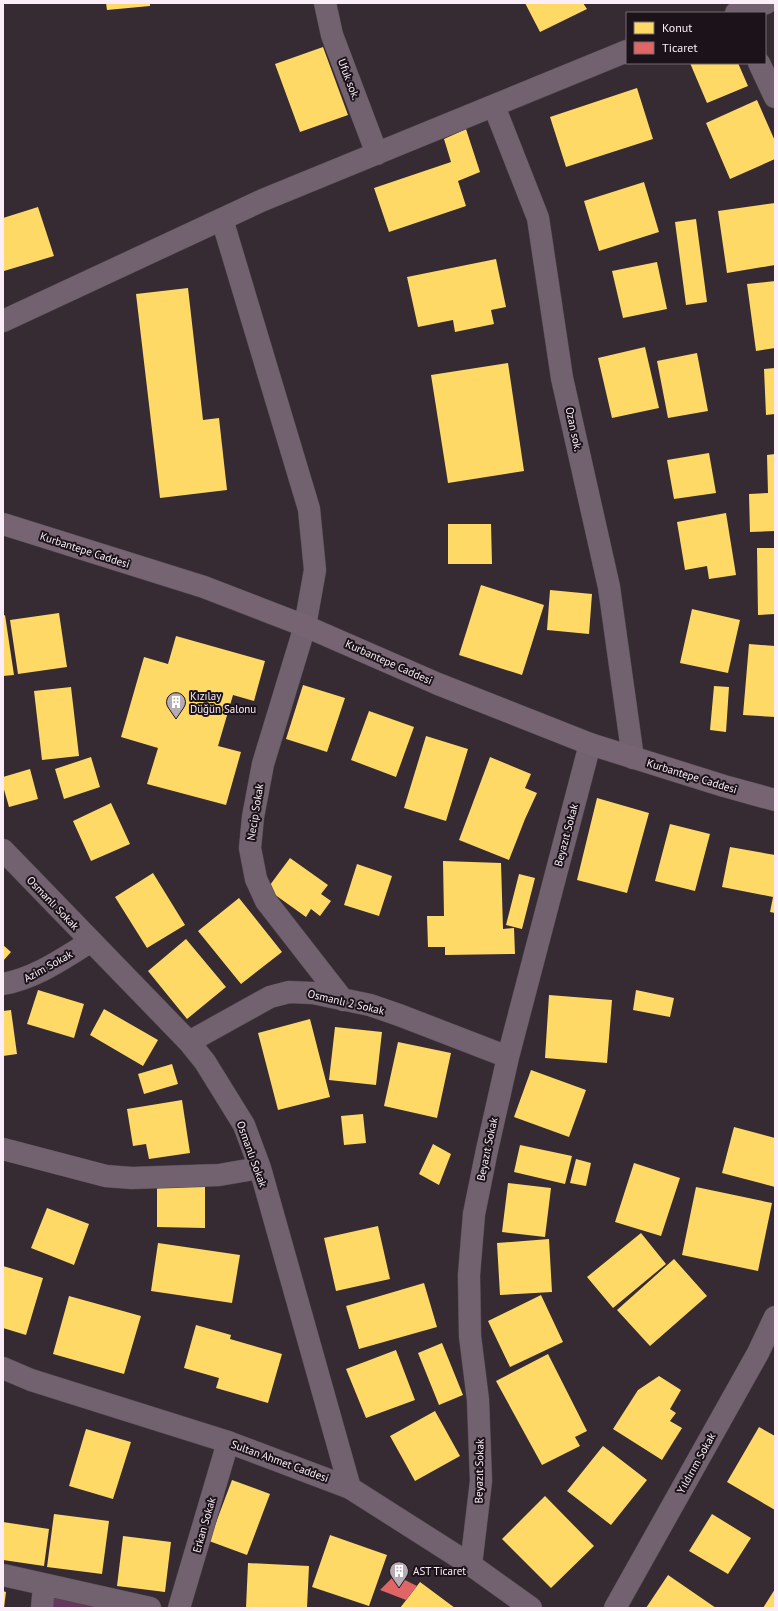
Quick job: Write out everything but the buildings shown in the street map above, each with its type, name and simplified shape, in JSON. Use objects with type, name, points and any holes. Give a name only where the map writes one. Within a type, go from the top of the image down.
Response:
[{"type":"main road","name":"Kurbantepe Caddesi","points":[[3,524],[204,588],[305,626],[438,684],[590,744],[724,786],[775,800]]},
{"type":"street","name":"Ufuk sok.","points":[[325,3],[332,35],[377,154]]},
{"type":"street","points":[[728,3],[734,12]]},
{"type":"street","points":[[738,12],[766,3]]},
{"type":"street","points":[[3,321],[263,200],[626,51]]},
{"type":"street","points":[[759,64],[775,97]]},
{"type":"street","name":"Ozan sok.","points":[[494,106],[538,218],[562,378],[609,587],[633,758]]},
{"type":"street","name":"Necip Sokak","points":[[222,219],[309,508],[315,570],[305,626],[263,764],[253,817],[250,848],[256,879],[266,901],[343,1000]]},
{"type":"street","name":"Beyazıt Sokak","points":[[471,1565],[481,1481],[478,1400],[470,1336],[469,1275],[474,1214],[508,1057],[590,744]]},
{"type":"street","name":"Osmanlı Sokak","points":[[3,850],[90,942],[189,1042],[205,1062],[244,1125],[260,1168],[350,1488]]},
{"type":"street","name":"Azim Sokak","points":[[3,984],[20,981],[48,968],[90,942]]},
{"type":"street","name":"Osmanlı 2 Sokak","points":[[189,1042],[270,997],[290,992],[313,993],[370,1006],[399,1015],[508,1057]]},
{"type":"street","points":[[3,1149],[106,1176],[153,1177],[219,1175],[260,1168]]},
{"type":"street","name":"Yıldırım Sokak","points":[[615,1608],[758,1353],[775,1317]]},
{"type":"street","name":"Sultan Ahmet Caddesi","points":[[3,1368],[31,1380],[228,1442],[350,1488],[471,1565],[526,1607]]},
{"type":"street","name":"Erkan Sokak","points":[[179,1608],[228,1442]]},
{"type":"street","points":[[3,1575],[150,1608]]},
{"type":"street","points":[[42,1608],[44,1584]]},
{"type":"shaded area","points":[[53,1594],[124,1608],[52,1608]]},
{"type":"place","name":"Kızılay Düğün Salonu","points":[[176,719]]},
{"type":"place","name":"AST Ticaret","points":[[399,1588]]}]
